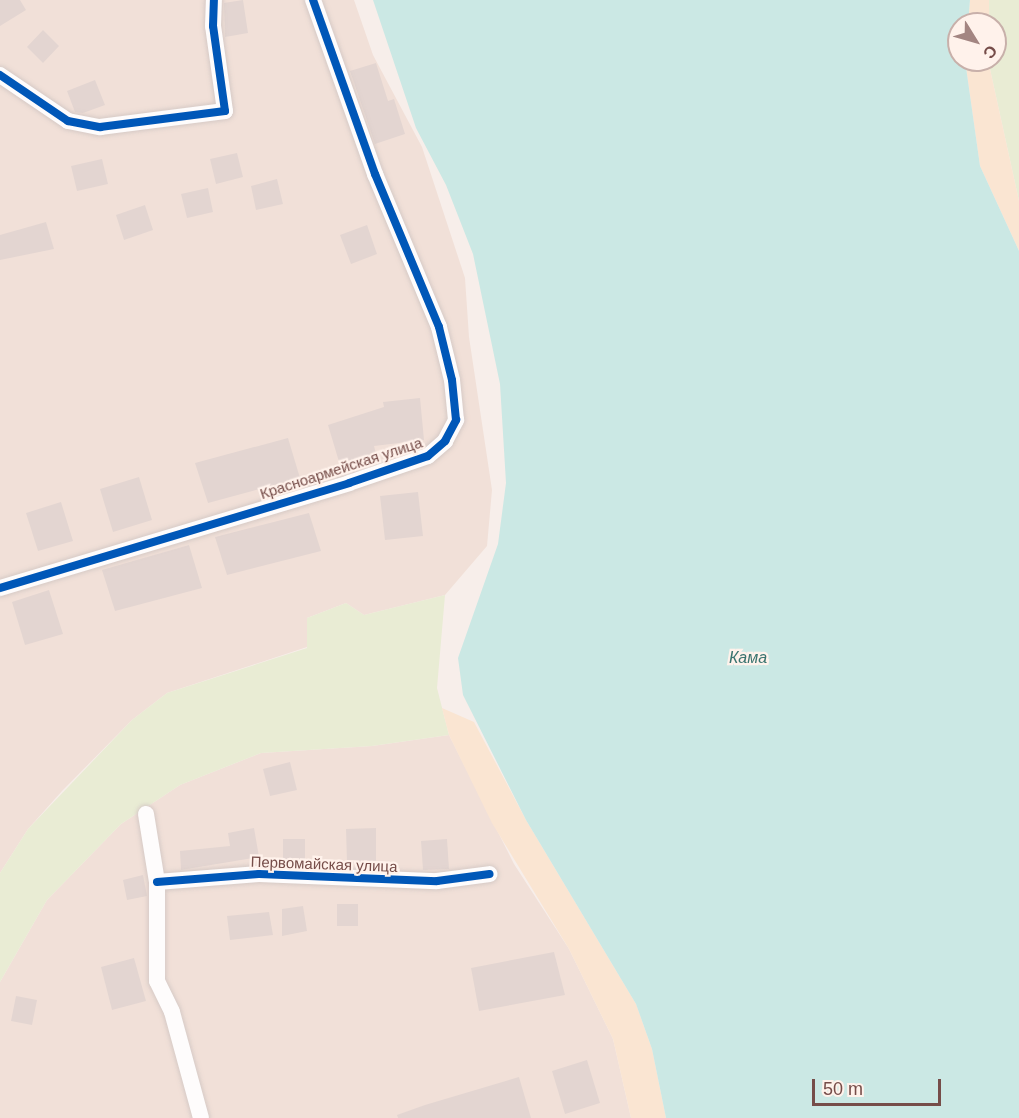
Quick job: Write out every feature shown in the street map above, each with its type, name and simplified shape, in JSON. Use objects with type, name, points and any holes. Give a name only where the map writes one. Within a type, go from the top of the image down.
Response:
[{"type":"street","points":[[0,75],[68,121],[100,127],[225,111],[213,26],[214,0]]},
{"type":"street","name":"Красноармейская улица","points":[[0,588],[349,483],[428,456],[445,441],[456,420],[452,380],[438,327],[375,174],[313,0]]},
{"type":"street","points":[[146,814],[157,882],[157,981],[172,1012],[201,1118]]},
{"type":"street","name":"Первомайская улица","points":[[157,882],[259,874],[437,881],[490,874]]},
{"type":"shaded area","points":[[0,0],[354,0],[373,55],[422,147],[465,278],[469,337],[492,490],[487,546],[445,595],[364,615],[346,603],[307,618],[307,647],[167,693],[132,720],[62,791],[28,829],[0,873]]},
{"type":"shaded area","points":[[449,735],[514,864],[569,949],[613,1039],[631,1118],[0,1118],[0,982],[47,900],[121,824],[180,785],[261,753],[372,746]]},
{"type":"green space","points":[[989,0],[1019,0],[1019,201],[991,72],[1007,72],[1007,12],[989,12]]},
{"type":"green space","points":[[445,595],[437,688],[449,735],[372,746],[261,753],[180,785],[121,824],[47,900],[0,982],[0,873],[28,829],[132,720],[167,693],[307,648],[307,618],[346,603],[364,615]]},
{"type":"sand","points":[[970,0],[989,0],[989,12],[969,12]]},
{"type":"sand","points":[[967,72],[991,72],[1019,201],[1019,251],[980,166]]},
{"type":"sand","points":[[442,708],[474,722],[526,820],[636,1004],[652,1049],[666,1118],[631,1118],[613,1039],[569,949],[492,823],[449,735]]},
{"type":"water","name":"Кама","points":[[373,0],[970,0],[969,12],[947,12],[947,72],[967,72],[980,166],[1019,251],[1019,1118],[666,1118],[652,1049],[636,1004],[526,820],[463,695],[458,658],[498,544],[506,483],[500,384],[473,254],[446,185],[416,128]]},
{"type":"building","points":[[0,0],[20,0],[26,10],[0,26]]},
{"type":"building","points":[[243,0],[248,33],[225,37],[224,3]]},
{"type":"building","points":[[43,30],[59,46],[43,63],[27,47]]},
{"type":"building","points":[[376,63],[388,101],[394,99],[405,134],[375,144],[350,71]]},
{"type":"building","points":[[95,80],[105,105],[83,113],[75,112],[67,91]]},
{"type":"building","points":[[237,153],[243,177],[216,184],[210,159]]},
{"type":"building","points":[[102,159],[108,184],[77,191],[71,166]]},
{"type":"building","points":[[277,179],[283,204],[256,210],[251,186]]},
{"type":"building","points":[[208,188],[213,212],[187,218],[181,194]]},
{"type":"building","points":[[145,205],[153,230],[124,240],[116,215]]},
{"type":"building","points":[[46,222],[54,249],[0,260],[0,235]]},
{"type":"building","points":[[367,225],[377,254],[351,264],[340,235]]},
{"type":"building","points":[[420,398],[424,440],[374,446],[376,454],[340,465],[328,425],[384,407],[383,402]]},
{"type":"building","points":[[288,438],[300,478],[208,503],[195,463]]},
{"type":"building","points":[[139,477],[152,520],[113,532],[100,489]]},
{"type":"building","points":[[418,492],[423,536],[385,540],[380,496]]},
{"type":"building","points":[[61,502],[73,541],[38,551],[26,513]]},
{"type":"building","points":[[309,513],[321,551],[227,575],[215,537]]},
{"type":"building","points":[[189,545],[202,588],[115,611],[102,570]]},
{"type":"building","points":[[49,590],[63,634],[25,645],[12,602]]},
{"type":"building","points":[[290,762],[297,790],[270,796],[263,769]]},
{"type":"building","points":[[254,828],[259,857],[181,870],[180,851],[230,846],[228,833]]},
{"type":"building","points":[[376,828],[376,863],[347,863],[346,829]]},
{"type":"building","points":[[283,839],[305,839],[305,865],[283,864]]},
{"type":"building","points":[[447,839],[449,869],[423,870],[421,841]]},
{"type":"building","points":[[143,875],[147,896],[127,900],[123,880]]},
{"type":"building","points":[[337,904],[358,904],[358,926],[337,926]]},
{"type":"building","points":[[303,906],[307,931],[282,936],[282,909]]},
{"type":"building","points":[[269,912],[273,935],[230,940],[227,916]]},
{"type":"building","points":[[554,952],[565,995],[479,1011],[471,968]]},
{"type":"building","points":[[134,958],[146,1001],[112,1010],[101,967]]},
{"type":"building","points":[[16,996],[37,1000],[32,1025],[11,1021]]},
{"type":"building","points":[[587,1060],[600,1103],[565,1114],[552,1071]]},
{"type":"building","points":[[519,1077],[531,1118],[398,1118],[397,1115],[425,1105]]},
{"type":"cycle path","points":[[0,75],[68,121],[100,127],[225,111],[213,26],[214,0]]},
{"type":"cycle path","points":[[0,588],[349,483],[428,456],[445,441],[456,420],[452,380],[439,327],[375,174],[313,0]]},
{"type":"cycle path","points":[[157,882],[259,874],[437,881],[490,874]]}]
